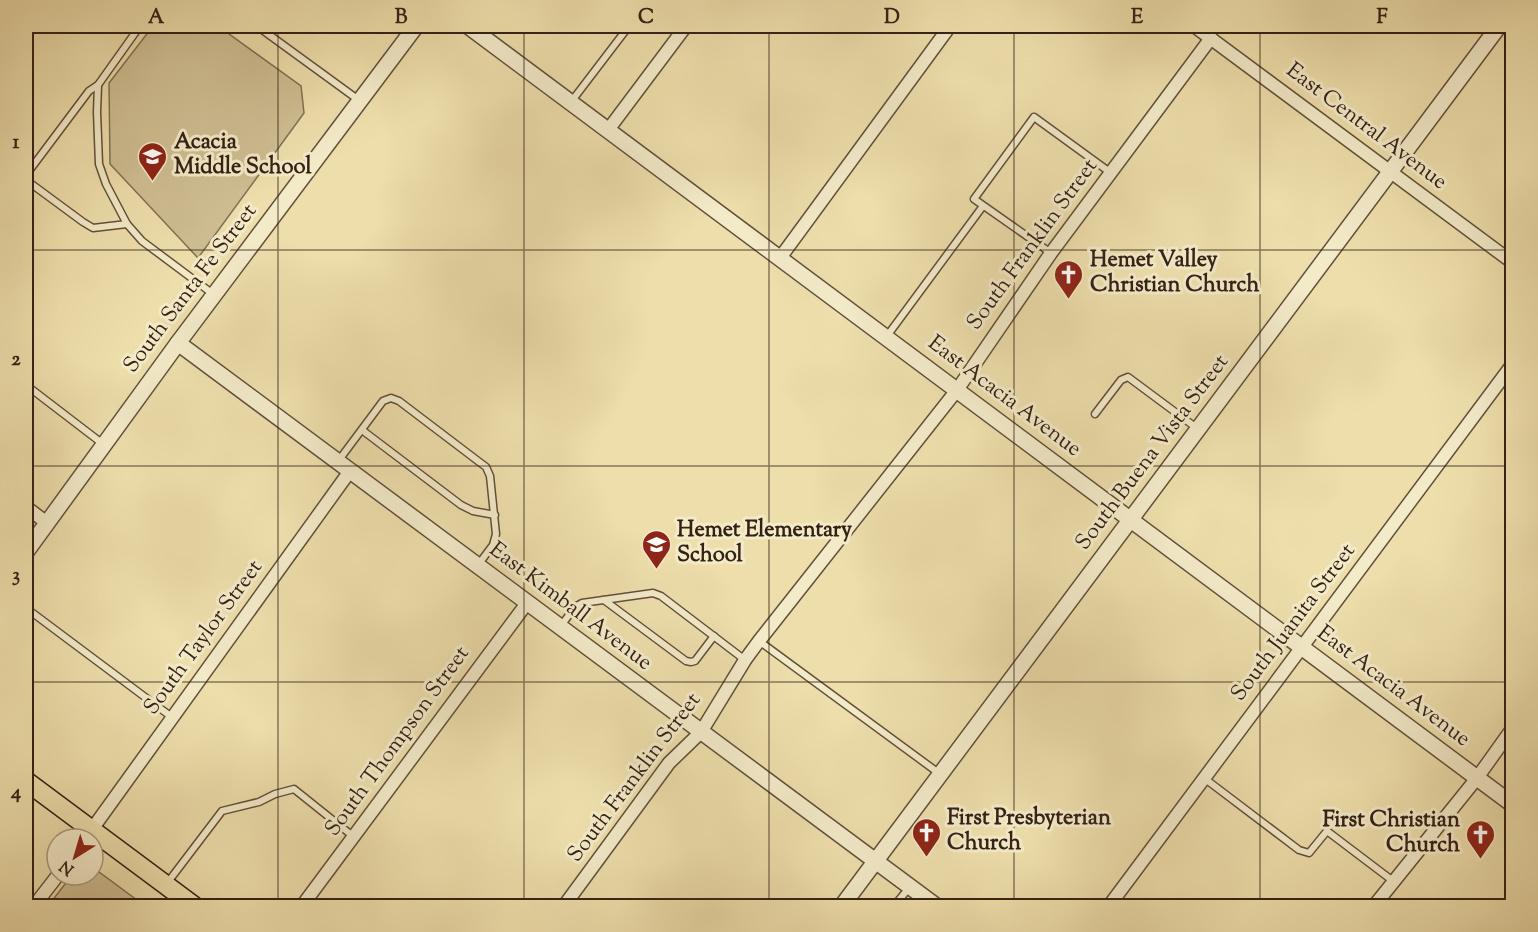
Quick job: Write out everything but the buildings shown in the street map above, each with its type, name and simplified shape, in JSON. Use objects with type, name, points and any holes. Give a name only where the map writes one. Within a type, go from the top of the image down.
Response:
[{"type":"main road","points":[[26,781],[79,827]]},
{"type":"main road","points":[[105,846],[194,906]]},
{"type":"street","name":"South Santa Fe Street","points":[[26,552],[178,343],[416,26]]},
{"type":"street","name":"East Acacia Avenue","points":[[468,26],[1512,804]]},
{"type":"street","points":[[608,130],[686,26]]},
{"type":"street","points":[[780,258],[950,26]]},
{"type":"street","name":"East Central Avenue","points":[[1194,26],[1512,262]]},
{"type":"street","name":"South Buena Vista Street","points":[[842,906],[1499,26]]},
{"type":"street","name":"South Franklin Street","points":[[564,906],[669,763],[701,732],[759,641],[957,390],[1051,253],[1211,38]]},
{"type":"street","name":"East Kimball Avenue","points":[[178,343],[936,906]]},
{"type":"street","name":"South Juanita Street","points":[[1109,906],[1512,365]]},
{"type":"street","name":"South Taylor Street","points":[[94,827],[173,718],[344,467]]},
{"type":"street","points":[[26,507],[47,523]]},
{"type":"street","name":"South Thompson Street","points":[[302,906],[527,603]]},
{"type":"street","points":[[1378,905],[1393,881],[1477,778],[1512,729]]},
{"type":"street","points":[[34,906],[49,887]]},
{"type":"lane","points":[[127,224],[93,228],[26,177],[89,91],[98,85],[140,26]]},
{"type":"lane","points":[[256,26],[360,101]]},
{"type":"lane","points":[[615,26],[624,32]]},
{"type":"lane","points":[[571,102],[629,26]]},
{"type":"lane","points":[[98,85],[99,164],[106,184],[127,224],[142,241],[215,296]]},
{"type":"lane","points":[[1051,253],[974,199],[1034,117],[1111,173]]},
{"type":"lane","points":[[886,338],[983,206]]},
{"type":"lane","points":[[1095,414],[1121,380],[1128,377],[1198,429]]},
{"type":"lane","points":[[26,385],[104,444]]},
{"type":"lane","points":[[344,467],[362,430],[383,401],[391,398],[399,401],[486,467],[495,515],[496,534],[493,545],[477,566]]},
{"type":"lane","points":[[362,430],[461,506],[495,515]]},
{"type":"lane","points":[[560,627],[575,607],[582,603],[653,593],[661,596],[745,660]]},
{"type":"lane","points":[[604,600],[691,663],[714,636]]},
{"type":"lane","points":[[26,608],[173,718]]},
{"type":"lane","points":[[759,641],[941,775]]},
{"type":"lane","points":[[1204,778],[1299,850],[1309,853],[1327,831],[1393,881]]},
{"type":"lane","points":[[166,885],[222,811],[259,802],[275,794],[294,789],[354,837]]},
{"type":"lane","points":[[894,906],[910,887]]},
{"type":"shaded area","points":[[153,26],[218,26],[301,86],[304,113],[198,258],[110,164],[109,83]]},
{"type":"shaded area","points":[[105,876],[145,906],[48,906],[63,887],[105,887]]},
{"type":"place","name":"Acacia Middle School","points":[[153,182]]},
{"type":"place","name":"Hemet Valley Christian Church","points":[[1069,300]]},
{"type":"place","name":"Hemet Elementary School","points":[[656,570]]},
{"type":"place","name":"First Presbyterian Church","points":[[926,858]]},
{"type":"place","name":"First Christian Church","points":[[1481,860]]}]
